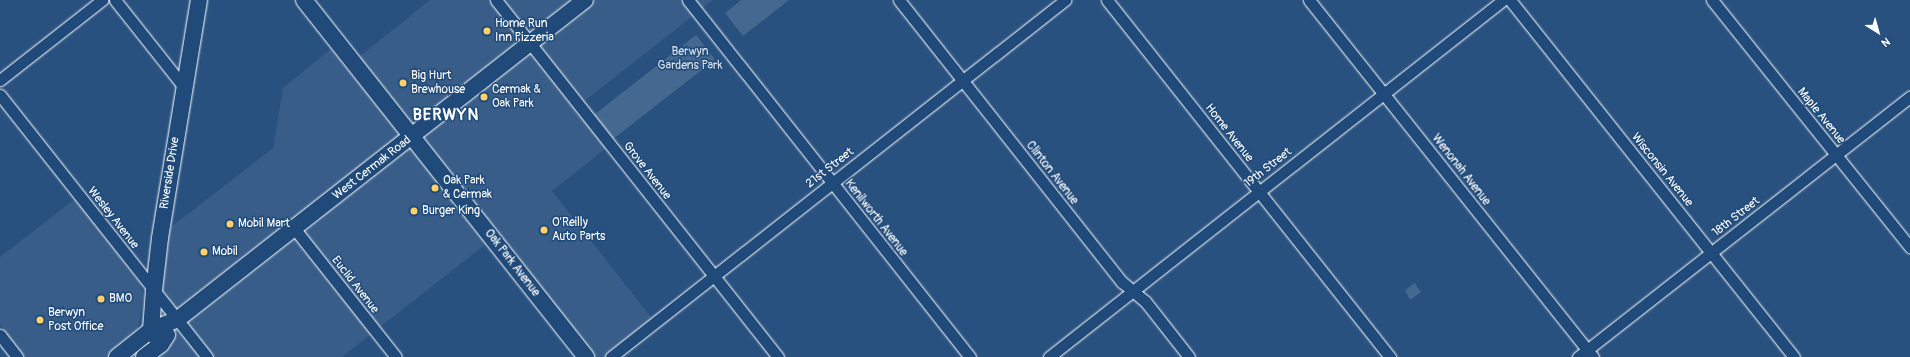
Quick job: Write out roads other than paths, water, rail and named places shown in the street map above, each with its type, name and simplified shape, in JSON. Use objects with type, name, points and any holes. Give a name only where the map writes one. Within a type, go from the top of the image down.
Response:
[{"type":"street","points":[[0,80],[102,0]]},
{"type":"street","points":[[115,0],[184,87]]},
{"type":"street","name":"Riverside Drive","points":[[151,330],[154,290],[184,87],[199,0]]},
{"type":"street","name":"Oak Park Avenue","points":[[304,0],[586,357]]},
{"type":"street","name":"Grove Avenue","points":[[496,0],[778,357]]},
{"type":"street","name":"West Cermak Road","points":[[117,357],[151,330],[178,319],[585,0]]},
{"type":"street","name":"Kenilworth Avenue","points":[[688,0],[970,357]]},
{"type":"street","name":"Clinton Avenue","points":[[899,0],[1122,282],[1132,292],[1145,301],[1189,357]]},
{"type":"street","name":"21st Street","points":[[611,357],[1065,0]]},
{"type":"street","name":"Home Avenue","points":[[1107,0],[1390,357]]},
{"type":"street","name":"Wenonah Avenue","points":[[1309,0],[1590,353]]},
{"type":"street","name":"19th Street","points":[[1049,357],[1503,0]]},
{"type":"street","name":"Wisconsin Avenue","points":[[1510,0],[1794,357]]},
{"type":"street","name":"Maple Avenue","points":[[1712,0],[1910,247]]},
{"type":"street","name":"Wesley Avenue","points":[[0,95],[207,357]]},
{"type":"street","name":"18th Street","points":[[1578,357],[1590,353],[1711,253],[1910,97]]},
{"type":"street","name":"Euclid Avenue","points":[[294,228],[396,357]]},
{"type":"street","name":"West Cermak Road","points":[[144,357],[161,344],[178,319]]},
{"type":"street","points":[[151,330],[161,344]]},
{"type":"street","points":[[0,335],[17,357]]},
{"type":"place","name":"Home Run Inn Pizzeria","points":[[487,31]]},
{"type":"place","name":"Big Hurt Brewhouse","points":[[403,83]]},
{"type":"place","name":"Cermak & Oak Park","points":[[484,97]]},
{"type":"place","name":"Oak Park & Cermak","points":[[435,188]]},
{"type":"place","name":"Burger King","points":[[414,211]]},
{"type":"place","name":"Mobil Mart","points":[[230,224]]},
{"type":"place","name":"O'Reilly Auto Parts","points":[[544,230]]},
{"type":"place","name":"Mobil","points":[[204,252]]},
{"type":"place","name":"BMO","points":[[101,299]]},
{"type":"place","name":"Berwyn Post Office","points":[[40,320]]},
{"type":"district","name":"BERWYN","points":[[446,115]]},
{"type":"park label","name":"Berwyn Gardens Park","points":[[690,59]]}]
